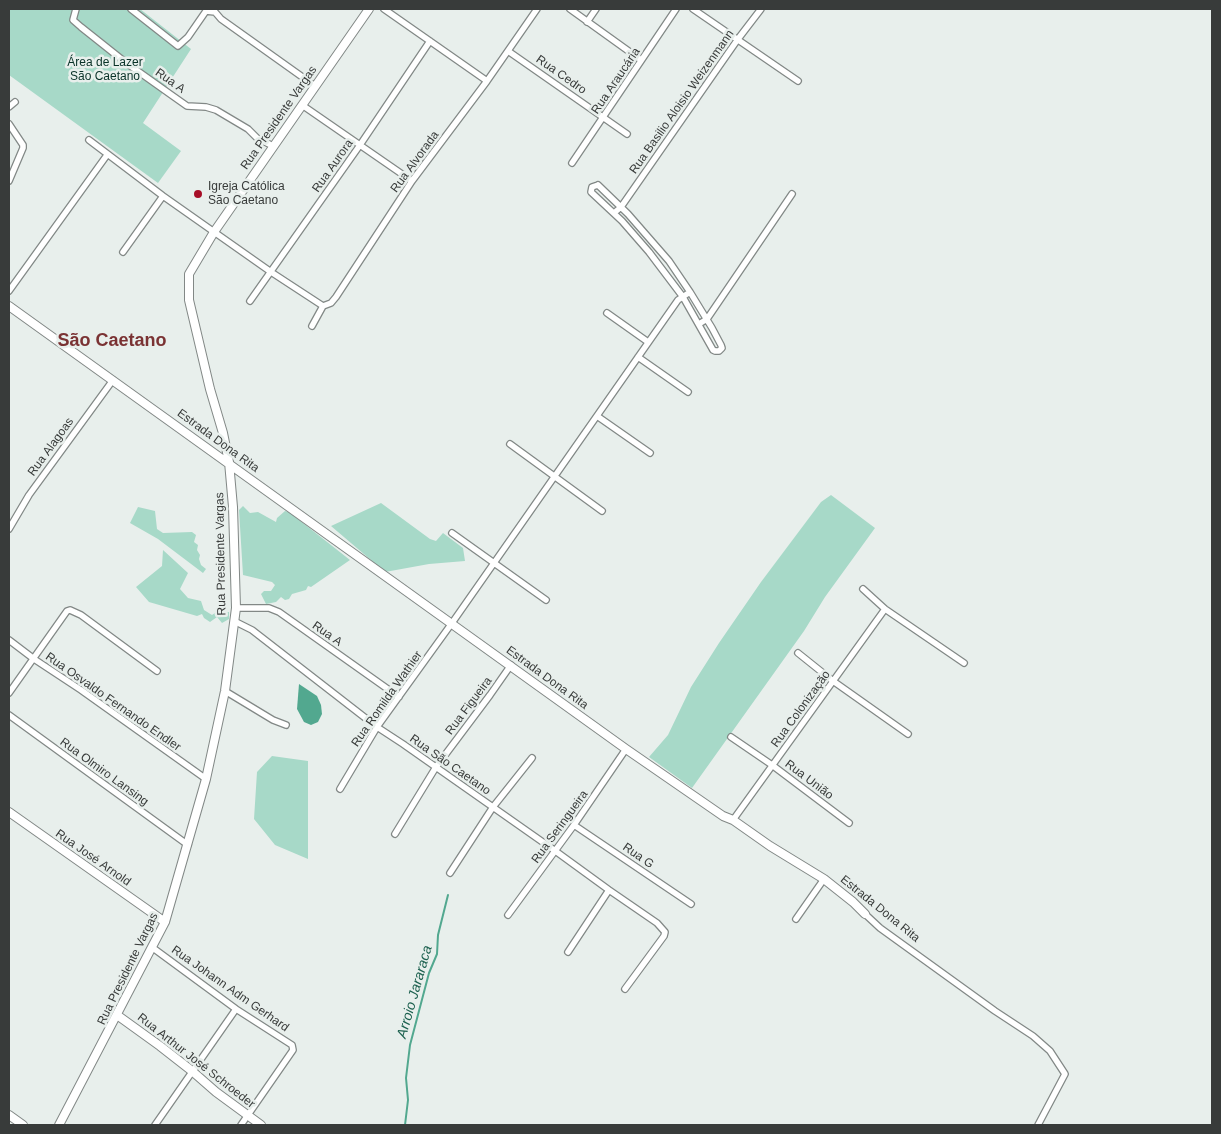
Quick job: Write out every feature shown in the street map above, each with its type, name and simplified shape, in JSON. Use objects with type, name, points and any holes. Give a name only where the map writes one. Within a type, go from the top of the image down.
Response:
[{"type":"main road","name":"Rua Presidente Vargas","points":[[59,1125],[165,922],[206,779],[225,692],[236,608],[233,507],[229,462],[223,433],[210,389],[191,309],[188,286],[189,274],[214,232],[369,9]]},
{"type":"main road","name":"Estrada Dona Rita","points":[[9,306],[229,462],[626,749],[723,816],[733,820],[770,846],[824,879],[865,914]]},
{"type":"main road","name":"Rua José Arnold","points":[[9,812],[165,922]]},
{"type":"main road","name":"Rua Arthur José Schroeder","points":[[117,1015],[261,1125]]},
{"type":"main road","points":[[9,1114],[23,1125]]},
{"type":"street","name":"Rua A","points":[[76,9],[73,20],[81,27],[187,106],[206,107],[216,110],[273,146]]},
{"type":"street","points":[[130,9],[178,46],[188,37],[206,11],[215,12],[221,19],[315,86]]},
{"type":"street","points":[[385,9],[487,81]]},
{"type":"street","name":"Rua Alvorada","points":[[312,326],[323,306],[331,303],[336,297],[412,181],[487,81],[537,9]]},
{"type":"street","points":[[570,9],[641,60]]},
{"type":"street","points":[[587,22],[596,9]]},
{"type":"street","name":"Rua Araucária","points":[[572,163],[676,9]]},
{"type":"street","points":[[693,9],[798,82]]},
{"type":"street","name":"Rua Basilio Aloisio Weizenmann","points":[[614,213],[621,207],[761,9]]},
{"type":"street","name":"Rua Aurora","points":[[250,301],[360,145],[430,40]]},
{"type":"street","name":"Rua Cedro","points":[[508,51],[627,134]]},
{"type":"street","points":[[9,107],[15,102]]},
{"type":"street","points":[[302,105],[412,181]]},
{"type":"street","points":[[9,124],[22,140],[24,148],[9,181]]},
{"type":"street","points":[[89,140],[163,196],[323,306]]},
{"type":"street","points":[[9,291],[107,155]]},
{"type":"street","points":[[598,185],[621,207],[656,246],[690,292],[721,345],[722,348],[719,351],[715,352],[713,350],[683,297],[649,252],[614,213],[591,192],[592,187],[598,185]]},
{"type":"street","points":[[699,324],[707,319],[792,194]]},
{"type":"street","points":[[123,252],[163,196]]},
{"type":"street","name":"Rua Romilda Wathier","points":[[340,789],[377,727],[648,342],[678,300],[690,292]]},
{"type":"street","points":[[607,313],[648,342]]},
{"type":"street","points":[[638,357],[688,392]]},
{"type":"street","name":"Rua Alagoas","points":[[9,529],[29,495],[113,380]]},
{"type":"street","points":[[597,416],[650,453]]},
{"type":"street","points":[[510,444],[602,511]]},
{"type":"street","points":[[452,533],[546,600]]},
{"type":"street","points":[[863,589],[885,609],[964,663]]},
{"type":"street","name":"Rua A","points":[[236,608],[269,608],[279,612],[399,697]]},
{"type":"street","name":"Rua Colonização","points":[[733,820],[885,609]]},
{"type":"street","points":[[9,693],[67,611],[74,611],[81,615],[157,671]]},
{"type":"street","name":"Rua São Caetano","points":[[234,621],[252,630],[377,727],[657,923],[665,932],[664,936],[626,989]]},
{"type":"street","name":"Rua Osvaldo Fernando Endler","points":[[9,640],[206,779]]},
{"type":"street","points":[[798,653],[833,681],[908,734]]},
{"type":"street","name":"Rua Figueira","points":[[395,834],[436,767],[511,665]]},
{"type":"street","points":[[225,692],[273,720],[286,725]]},
{"type":"street","name":"Rua Olmiro Lansing","points":[[9,715],[188,845]]},
{"type":"street","name":"Rua União","points":[[731,737],[850,823]]},
{"type":"street","name":"Rua Seringueira","points":[[508,915],[574,825],[626,749]]},
{"type":"street","points":[[450,873],[493,807],[532,758]]},
{"type":"street","name":"Rua G","points":[[574,825],[690,904]]},
{"type":"street","points":[[796,919],[824,879]]},
{"type":"street","points":[[568,952],[608,890]]},
{"type":"street","name":"Estrada Dona Rita","points":[[865,914],[880,928],[1043,1044],[1050,1052],[1066,1074],[1038,1125]]},
{"type":"street","name":"Rua Johann Adm Gerhard","points":[[153,948],[236,1009],[292,1045],[293,1050],[248,1116]]},
{"type":"street","points":[[155,1125],[236,1009]]},
{"type":"street","points":[[241,1125],[248,1116]]},
{"type":"green space","name":"Área de Lazer São Caetano","points":[[9,9],[140,9],[191,49],[143,123],[181,151],[158,183],[9,75]]},
{"type":"green space","points":[[831,495],[875,528],[692,788],[649,757],[668,735],[691,687],[761,582],[821,502]]},
{"type":"green space","points":[[381,503],[430,539],[436,541],[443,533],[463,548],[465,561],[429,564],[385,572],[331,526]]},
{"type":"green space","points":[[243,506],[250,513],[258,512],[276,522],[277,518],[285,511],[289,512],[350,560],[311,587],[308,586],[306,590],[292,594],[289,599],[285,600],[281,597],[276,602],[266,604],[261,594],[264,591],[271,591],[275,585],[272,582],[243,575],[239,510]]},
{"type":"green space","points":[[138,507],[155,511],[157,529],[163,533],[192,532],[196,535],[194,542],[198,545],[199,559],[201,565],[206,569],[203,573],[158,539],[130,523]]},
{"type":"green space","points":[[163,550],[188,573],[180,589],[188,598],[201,601],[204,610],[212,615],[220,607],[224,607],[225,612],[229,612],[229,619],[222,623],[217,617],[210,622],[202,614],[197,616],[149,602],[136,587],[162,566]]},
{"type":"green space","points":[[272,756],[308,761],[308,859],[275,845],[254,819],[257,772]]},
{"type":"shaded area","points":[[299,684],[317,696],[321,705],[322,714],[318,722],[311,725],[304,722],[297,709]]},
{"type":"waterway","name":"Arroio Jararaca","points":[[405,1125],[408,1100],[406,1078],[410,1045],[429,973],[437,954],[438,935],[448,895]]},
{"type":"place","name":"Igreja Católica São Caetano","points":[[198,194]]},
{"type":"district","name":"São Caetano","points":[[112,341]]}]
